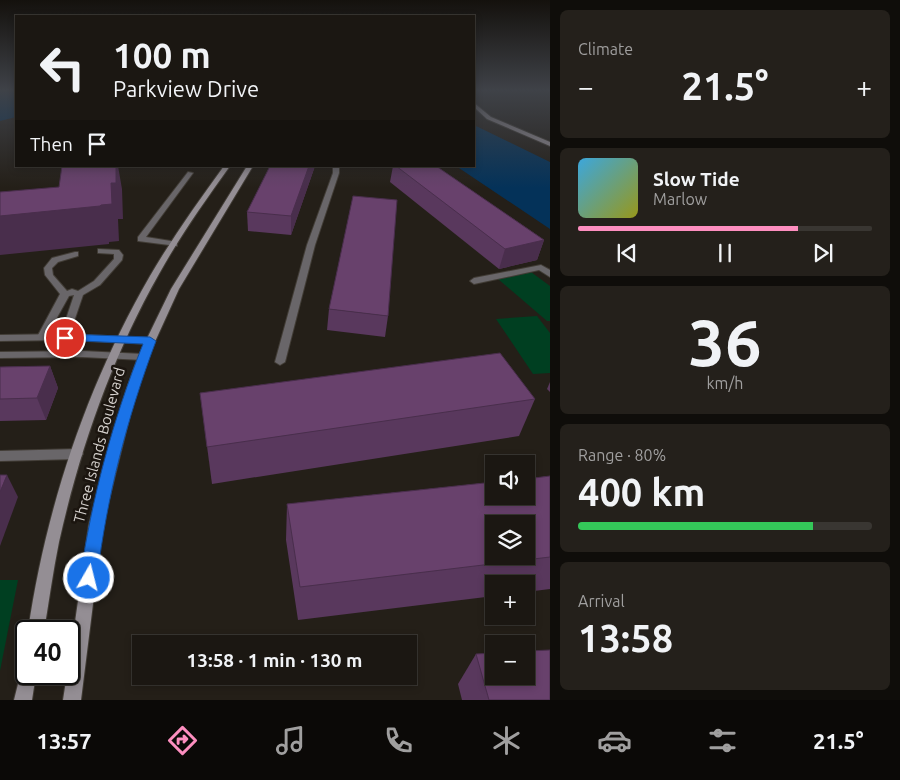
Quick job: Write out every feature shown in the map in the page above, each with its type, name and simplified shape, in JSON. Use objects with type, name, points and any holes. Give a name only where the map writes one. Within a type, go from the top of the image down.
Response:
[{"type":"street","points":[[500,123],[550,144]]},
{"type":"street","name":"Three Islands Boulevard","points":[[38,620],[56,527],[77,454],[114,356],[146,289],[226,167]]},
{"type":"street","name":"Three Islands Boulevard","points":[[72,700],[96,524],[118,434],[143,357],[176,289],[249,167]]},
{"type":"street","points":[[280,362],[311,245],[336,173],[336,167]]},
{"type":"street","points":[[174,244],[141,240],[190,174]]},
{"type":"street","points":[[65,338],[79,294],[97,283],[118,260],[119,255],[116,252],[101,251]]},
{"type":"street","points":[[64,294],[49,275],[48,268],[55,260],[75,254]]},
{"type":"street","points":[[474,281],[541,267],[550,274]]},
{"type":"street","points":[[42,337],[64,294],[72,292],[79,294]]},
{"type":"street","points":[[0,338],[42,337],[150,341]]},
{"type":"street","points":[[0,355],[143,357]]},
{"type":"street","points":[[0,456],[77,454]]},
{"type":"street","points":[[23,700],[26,685]]},
{"type":"green space","points":[[531,272],[550,286],[550,321],[547,321],[498,279]]},
{"type":"green space","points":[[537,316],[550,333],[550,373],[533,374],[496,319]]},
{"type":"green space","points":[[0,580],[18,580],[0,671]]},
{"type":"water","points":[[475,125],[550,162],[550,229],[457,167],[475,167]]},
{"type":"building","points":[[62,167],[116,167],[116,183],[111,183],[112,204],[0,216],[0,192],[59,187]]},
{"type":"building","points":[[270,167],[309,167],[291,216],[247,212]]},
{"type":"building","points":[[397,167],[437,167],[544,240],[505,249]]},
{"type":"building","points":[[353,196],[397,200],[388,316],[329,309]]},
{"type":"building","points":[[500,353],[535,399],[207,447],[200,393]]},
{"type":"building","points":[[50,366],[37,398],[0,399],[0,367]]},
{"type":"building","points":[[0,475],[7,475],[0,492]]},
{"type":"building","points":[[550,476],[550,557],[535,559],[535,515],[485,515],[485,565],[300,587],[287,504],[485,483],[485,505],[535,505],[535,478]]},
{"type":"building","points":[[550,650],[550,700],[489,700],[476,654],[485,654],[485,685],[535,685],[535,651]]},
{"type":"route","points":[[65,338],[150,341],[131,390],[113,454],[96,524],[89,578]]}]
